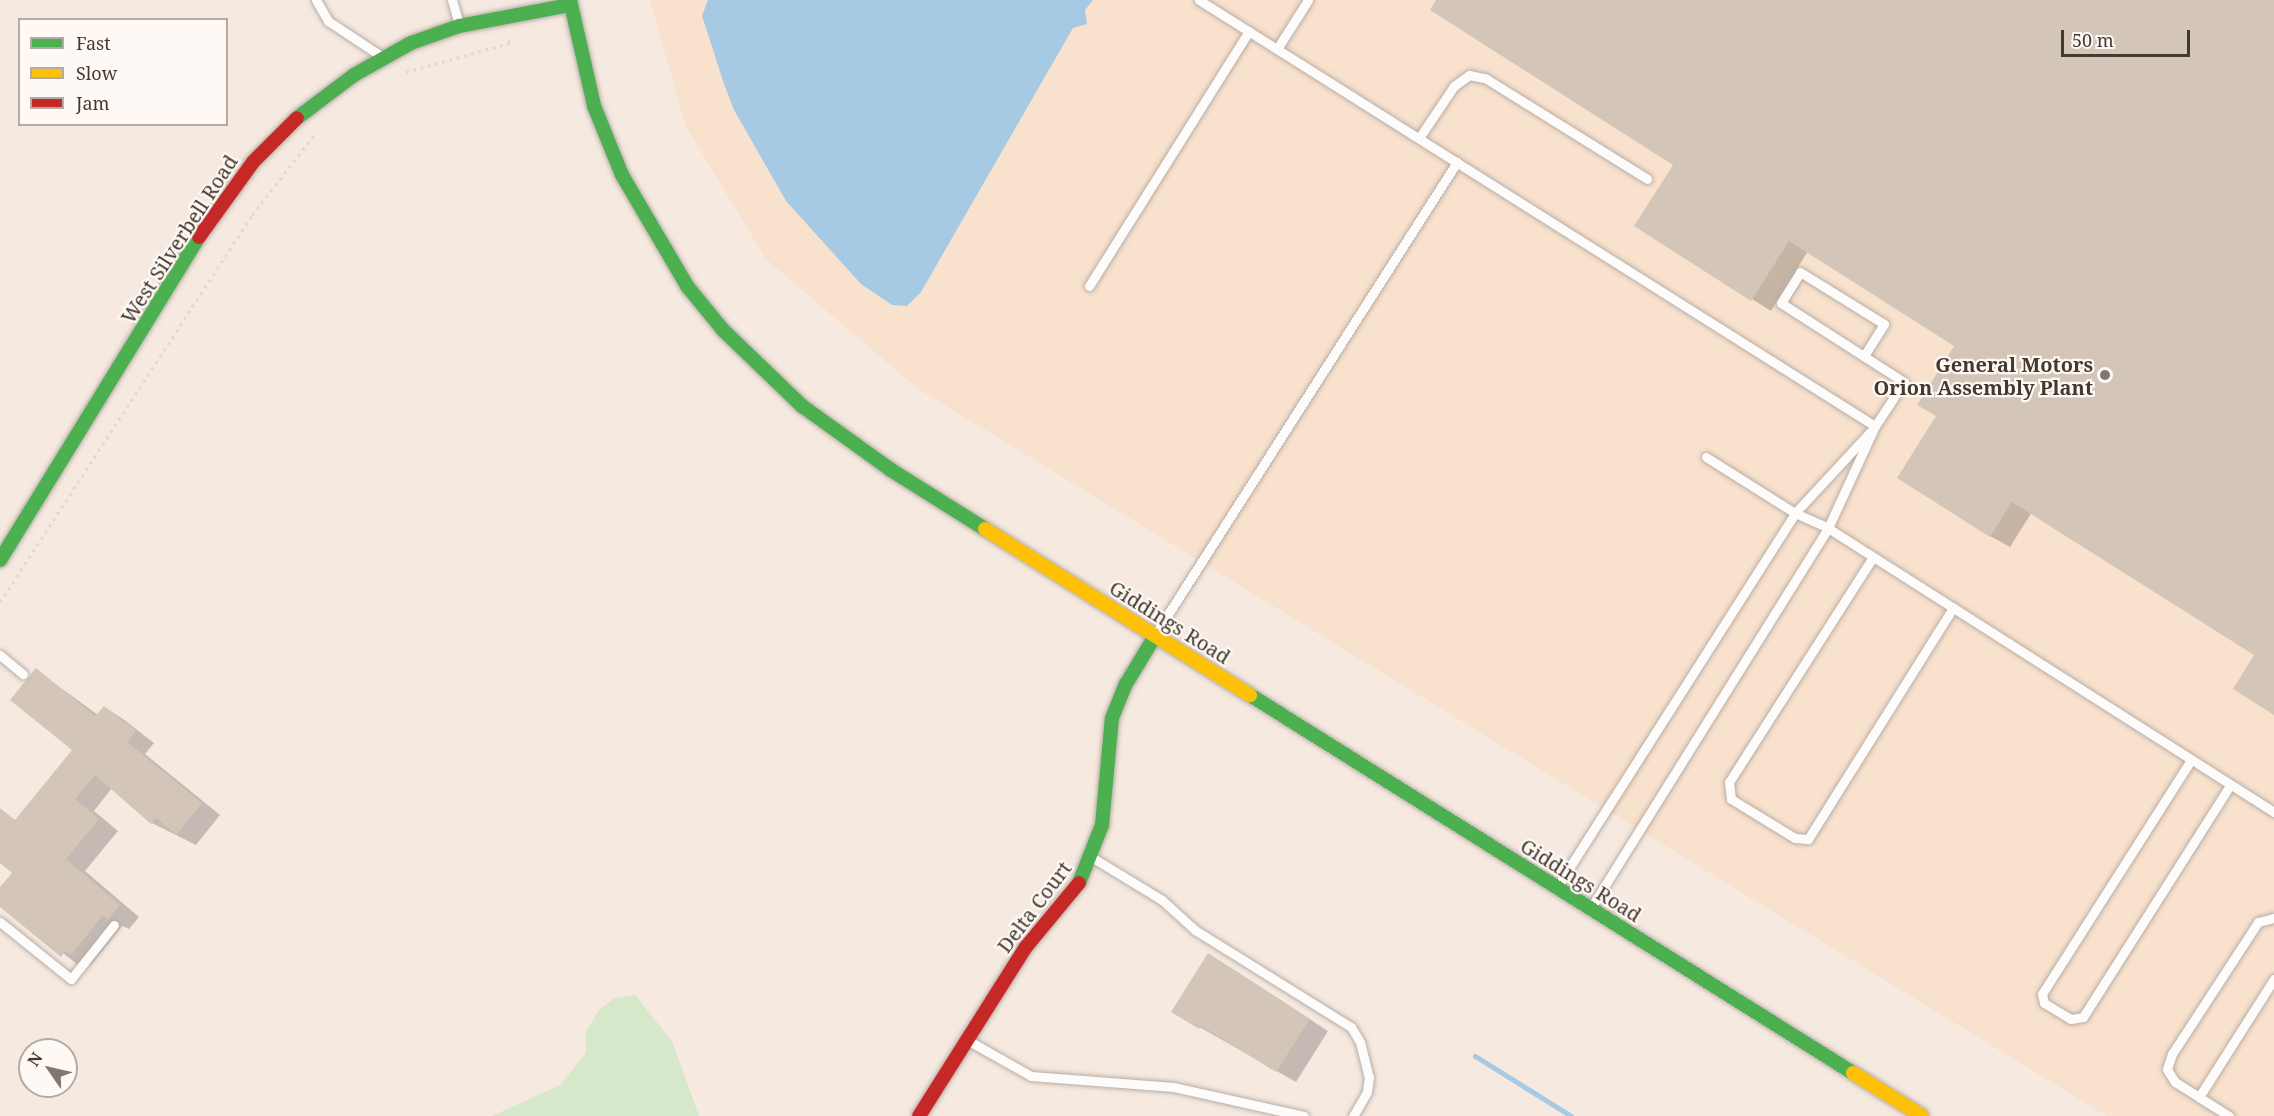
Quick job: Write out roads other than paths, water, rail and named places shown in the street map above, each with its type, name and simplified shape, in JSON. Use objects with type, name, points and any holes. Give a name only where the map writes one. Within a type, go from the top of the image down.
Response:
[{"type":"main road","name":"West Silverbell Road","points":[[0,560],[211,218],[243,174],[312,105],[383,57],[459,26],[505,18],[570,2]]},
{"type":"main road","name":"Giddings Road","points":[[570,2],[588,86],[622,175],[668,257],[734,342],[784,391],[852,444],[1922,1116]]},
{"type":"main road","name":"Delta Court","points":[[919,1116],[1026,947],[1069,899],[1092,858],[1104,810],[1112,718],[1126,684],[1155,636]]},
{"type":"lane","points":[[316,0],[328,21],[383,57]]},
{"type":"lane","points":[[452,0],[459,26]]},
{"type":"lane","points":[[1200,0],[1875,426]]},
{"type":"lane","points":[[1277,49],[1308,0]]},
{"type":"lane","points":[[1089,286],[1249,31]]},
{"type":"lane","points":[[1419,138],[1454,86],[1470,75],[1485,78],[1647,179]]},
{"type":"lane","points":[[1155,636],[1456,162]]},
{"type":"lane","points":[[1590,908],[1828,528],[1875,426],[1904,382],[1863,356],[1780,303],[1800,272],[1884,324],[1863,356]]},
{"type":"lane","points":[[1556,887],[1795,513],[1875,426]]},
{"type":"lane","points":[[1706,458],[1795,513],[1828,528],[2274,812]]},
{"type":"lane","points":[[1873,557],[1729,782],[1727,790],[1731,799],[1795,838],[1808,839],[1953,608]]},
{"type":"lane","points":[[0,656],[23,674]]},
{"type":"lane","points":[[2191,760],[2042,994],[2044,1003],[2071,1019],[2083,1017],[2230,785]]},
{"type":"lane","points":[[1092,858],[1161,900],[1195,930],[1351,1027],[1360,1042],[1369,1077],[1367,1092],[1353,1116]]},
{"type":"lane","points":[[2229,1116],[2171,1076],[2168,1069],[2172,1054],[2258,922],[2274,918]]},
{"type":"lane","points":[[0,922],[71,979],[114,925]]},
{"type":"lane","points":[[2199,1097],[2274,980]]},
{"type":"lane","points":[[967,1040],[1031,1076],[1174,1087],[1304,1116]]},
{"type":"water","points":[[708,0],[1093,0],[1085,10],[1087,24],[1073,28],[921,292],[907,306],[892,305],[861,284],[786,201],[734,110],[702,16]]},
{"type":"waterway","points":[[1475,1056],[1571,1116]]},
{"type":"place","name":"General Motors Orion Assembly Plant","points":[[2105,375]]}]
